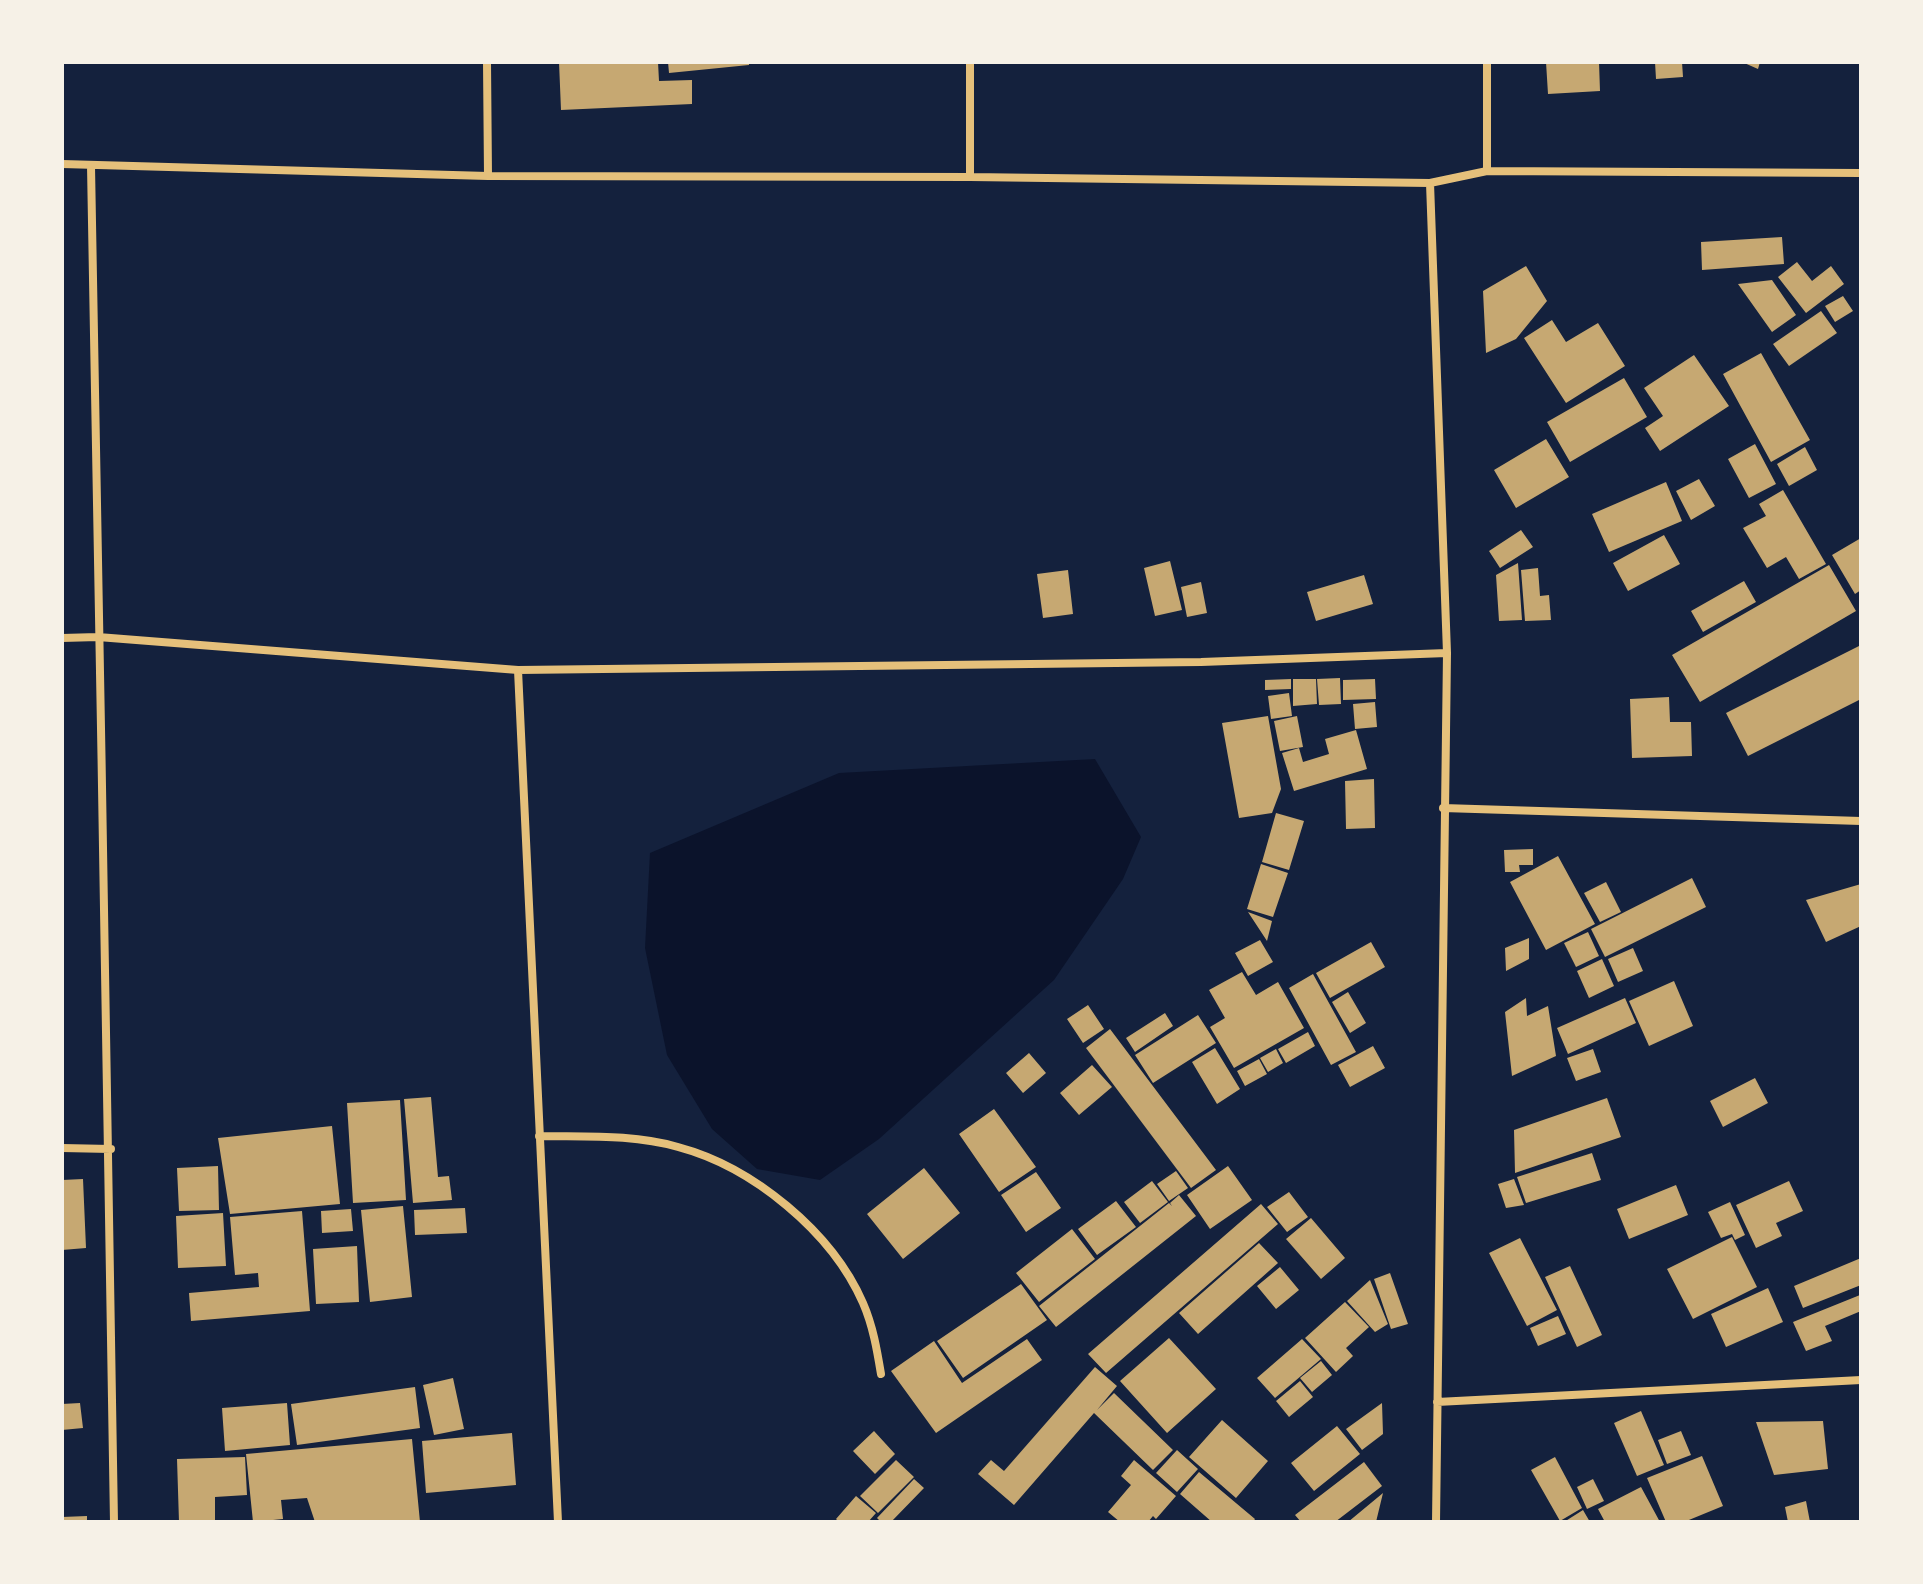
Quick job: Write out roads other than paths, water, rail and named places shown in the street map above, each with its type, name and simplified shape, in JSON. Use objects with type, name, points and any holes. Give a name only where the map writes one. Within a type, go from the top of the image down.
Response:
[{"type":"street","points":[[487,62],[488,176]]},
{"type":"street","points":[[970,62],[970,177]]},
{"type":"street","points":[[1487,62],[1487,171]]},
{"type":"street","points":[[62,164],[488,176],[970,177],[1430,183],[1487,171],[1861,173]]},
{"type":"street","points":[[91,166],[98,637],[111,1149],[114,1522]]},
{"type":"street","points":[[1430,183],[1447,653],[1436,1522]]},
{"type":"street","points":[[62,638],[98,637],[518,670],[1201,662],[1447,653]]},
{"type":"street","points":[[518,670],[558,1522]]},
{"type":"street","points":[[1443,808],[1861,821]]},
{"type":"street","points":[[539,1136],[621,1138],[678,1147],[742,1173],[771,1193],[824,1242],[846,1271],[863,1304],[875,1338],[881,1374]]},
{"type":"street","points":[[62,1148],[111,1149]]},
{"type":"street","points":[[1437,1402],[1861,1380]]},
{"type":"water","points":[[1095,759],[1141,837],[1123,879],[1054,980],[879,1139],[820,1180],[757,1169],[712,1129],[667,1055],[645,948],[650,853],[839,773]]}]
